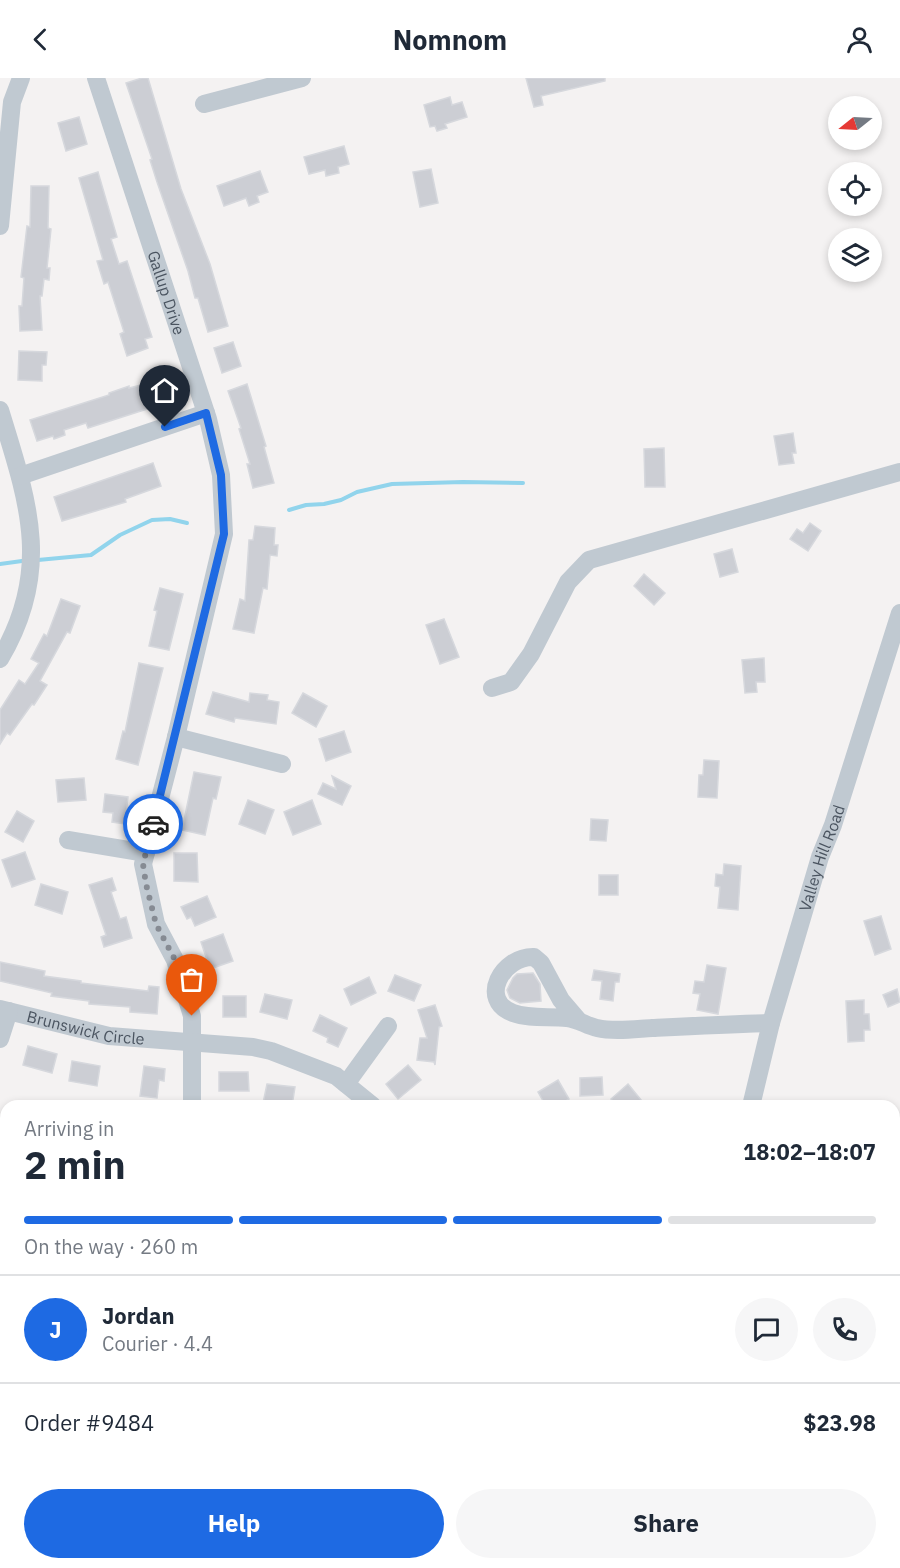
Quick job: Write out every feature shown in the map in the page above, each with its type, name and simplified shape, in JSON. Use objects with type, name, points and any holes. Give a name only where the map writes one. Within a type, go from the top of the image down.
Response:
[{"type":"street","points":[[0,226],[12,102],[21,78]]},
{"type":"street","name":"Gallup Drive","points":[[96,78],[206,413],[221,475],[224,534],[143,864],[156,924],[175,960],[192,1016],[194,1044],[192,1100]]},
{"type":"street","points":[[204,104],[302,78]]},
{"type":"street","points":[[0,410],[28,511],[32,566],[20,617],[0,659]]},
{"type":"street","points":[[20,476],[206,413]]},
{"type":"street","points":[[492,687],[511,682],[531,654],[568,582],[589,560],[900,472]]},
{"type":"street","name":"Valley Hill Road","points":[[752,1100],[771,1023],[820,857],[833,825],[900,613]]},
{"type":"street","points":[[176,737],[282,764]]},
{"type":"street","points":[[68,840],[146,853]]},
{"type":"street","points":[[579,1021],[561,1000],[541,963],[534,957],[517,959],[499,976],[497,997],[504,1009],[515,1014],[570,1018],[598,1029],[771,1023]]},
{"type":"street","points":[[0,1039],[5,1010]]},
{"type":"street","name":"Brunswick Circle","points":[[5,1010],[109,1036],[253,1047],[271,1051],[336,1076],[366,1100]]},
{"type":"street","points":[[346,1084],[388,1026]]},
{"type":"building","points":[[148,78],[181,189],[210,264],[228,326],[208,332],[198,298],[195,298],[126,83]]},
{"type":"building","points":[[526,78],[605,78],[605,81],[541,96],[543,105],[534,107]]},
{"type":"building","points":[[450,97],[452,105],[462,102],[467,117],[445,124],[447,128],[437,131],[435,126],[430,127],[424,105]]},
{"type":"building","points":[[79,117],[87,144],[66,151],[58,123]]},
{"type":"building","points":[[344,146],[349,164],[338,167],[339,173],[326,176],[325,170],[309,174],[304,157]]},
{"type":"building","points":[[431,169],[438,203],[420,207],[413,172]]},
{"type":"building","points":[[260,171],[268,192],[257,196],[259,202],[249,206],[246,198],[224,206],[217,186]]},
{"type":"building","points":[[98,172],[117,237],[111,239],[119,264],[127,261],[152,337],[145,339],[148,348],[127,356],[120,334],[124,332],[108,282],[104,284],[97,261],[103,260],[79,178]]},
{"type":"building","points":[[31,186],[49,186],[48,228],[51,229],[47,268],[50,268],[49,280],[44,279],[42,296],[40,296],[42,330],[20,331],[19,306],[22,306],[24,278],[21,277],[27,226],[30,227]]},
{"type":"building","points":[[233,342],[241,366],[222,373],[214,348]]},
{"type":"building","points":[[19,351],[47,352],[46,365],[42,365],[42,381],[18,380]]},
{"type":"building","points":[[165,376],[172,401],[88,428],[86,423],[64,430],[65,435],[37,441],[30,420],[109,395],[109,393],[129,386],[129,388],[153,382],[152,379]]},
{"type":"building","points":[[247,384],[266,446],[264,447],[274,483],[253,488],[247,464],[250,464],[239,429],[241,428],[228,391]]},
{"type":"building","points":[[793,433],[796,453],[792,453],[794,463],[779,465],[774,436]]},
{"type":"building","points":[[664,448],[665,487],[645,487],[644,449]]},
{"type":"building","points":[[153,463],[161,486],[125,499],[126,502],[62,521],[54,497]]},
{"type":"building","points":[[810,523],[821,531],[808,551],[790,539],[797,529],[803,533]]},
{"type":"building","points":[[255,526],[275,528],[274,545],[278,545],[277,556],[270,555],[267,589],[263,588],[254,633],[233,629],[240,599],[245,601],[249,540],[253,540]]},
{"type":"building","points":[[732,549],[738,572],[720,577],[714,554]]},
{"type":"building","points":[[644,574],[665,593],[654,605],[634,586]]},
{"type":"building","points":[[160,588],[183,594],[169,650],[149,646]]},
{"type":"building","points":[[61,599],[80,606],[70,633],[67,632],[40,681],[47,685],[34,705],[32,704],[10,735],[7,733],[0,744],[0,710],[19,680],[25,684],[39,663],[31,659],[44,634],[47,636]]},
{"type":"building","points":[[444,619],[459,657],[440,664],[426,625]]},
{"type":"building","points":[[764,658],[765,682],[756,682],[757,692],[745,693],[742,660]]},
{"type":"building","points":[[139,663],[163,668],[138,765],[116,759],[123,731],[125,732]]},
{"type":"building","points":[[213,692],[249,702],[250,693],[268,695],[267,700],[279,702],[276,724],[235,718],[234,722],[206,714]]},
{"type":"building","points":[[303,693],[327,706],[316,727],[292,713]]},
{"type":"building","points":[[344,731],[351,752],[326,761],[319,739]]},
{"type":"building","points":[[704,760],[719,761],[717,798],[698,797],[699,775],[703,775]]},
{"type":"building","points":[[194,772],[221,777],[216,799],[213,798],[205,835],[182,830]]},
{"type":"building","points":[[332,776],[351,786],[342,805],[318,794],[323,783],[336,789]]},
{"type":"building","points":[[84,778],[86,800],[58,802],[56,780]]},
{"type":"building","points":[[105,794],[128,797],[125,824],[112,822],[113,813],[103,812]]},
{"type":"building","points":[[248,800],[274,810],[265,834],[239,824]]},
{"type":"building","points":[[312,800],[321,824],[293,835],[284,812]]},
{"type":"building","points":[[17,811],[34,821],[23,842],[5,832]]},
{"type":"building","points":[[591,819],[608,820],[606,841],[590,840]]},
{"type":"building","points":[[25,852],[35,879],[12,887],[2,860]]},
{"type":"building","points":[[174,853],[197,853],[198,882],[174,881]]},
{"type":"building","points":[[724,864],[741,866],[738,910],[718,908],[720,887],[715,886],[716,874],[723,875]]},
{"type":"building","points":[[599,875],[618,875],[618,895],[599,895]]},
{"type":"building","points":[[112,878],[116,890],[111,892],[120,919],[126,917],[132,938],[104,947],[101,937],[106,935],[89,885]]},
{"type":"building","points":[[41,884],[68,892],[62,914],[35,905]]},
{"type":"building","points":[[207,896],[216,917],[195,926],[191,917],[187,919],[181,907]]},
{"type":"building","points":[[881,916],[891,949],[875,955],[864,921]]},
{"type":"building","points":[[223,934],[233,961],[210,969],[201,942]]},
{"type":"building","points":[[0,962],[45,971],[44,976],[81,981],[81,983],[148,991],[149,986],[159,987],[157,1014],[130,1012],[130,1007],[89,1004],[89,1001],[51,996],[52,993],[0,981]]},
{"type":"building","points":[[707,965],[726,968],[718,1014],[697,1010],[700,994],[693,993],[695,981],[704,982]]},
{"type":"building","points":[[594,970],[620,974],[619,982],[615,982],[613,1001],[600,999],[602,981],[592,980]]},
{"type":"building","points":[[533,973],[540,984],[541,1001],[520,1003],[510,998],[507,990],[513,978],[517,974]]},
{"type":"building","points":[[395,975],[421,985],[414,1001],[388,991]]},
{"type":"building","points":[[369,977],[376,993],[351,1005],[344,989]]},
{"type":"building","points":[[897,989],[900,1002],[888,1007],[883,995]]},
{"type":"building","points":[[265,994],[292,1000],[287,1019],[260,1012]]},
{"type":"building","points":[[223,996],[246,996],[246,1017],[223,1017]]},
{"type":"building","points":[[864,1000],[864,1014],[869,1014],[870,1030],[864,1030],[864,1041],[848,1042],[846,1001]]},
{"type":"building","points":[[435,1005],[442,1026],[439,1027],[435,1065],[434,1062],[417,1060],[420,1038],[427,1038],[418,1010]]},
{"type":"building","points":[[320,1015],[347,1028],[338,1047],[327,1042],[328,1038],[313,1031]]},
{"type":"building","points":[[28,1046],[57,1054],[52,1073],[23,1065]]},
{"type":"building","points":[[72,1061],[100,1066],[97,1086],[69,1081]]},
{"type":"building","points":[[408,1065],[421,1080],[398,1099],[386,1084]]},
{"type":"building","points":[[144,1066],[165,1069],[164,1081],[159,1080],[157,1098],[140,1096]]},
{"type":"building","points":[[219,1072],[248,1072],[249,1091],[219,1091]]},
{"type":"building","points":[[602,1077],[603,1095],[580,1096],[580,1078]]},
{"type":"building","points":[[558,1080],[569,1099],[543,1100],[538,1092]]},
{"type":"building","points":[[267,1084],[295,1087],[293,1100],[264,1100]]},
{"type":"building","points":[[628,1084],[641,1100],[612,1100]]},
{"type":"waterway","points":[[289,510],[341,500],[357,492],[392,484],[523,483]]},
{"type":"waterway","points":[[38,560],[91,555],[120,535],[152,520],[170,519],[187,523]]},
{"type":"waterway","points":[[0,564],[22,561]]},
{"type":"way so far","points":[[153,824],[143,864],[146,884],[156,924],[175,960],[192,1016]]},
{"type":"route","points":[[153,824],[224,534],[221,475],[206,413],[165,427]]}]
